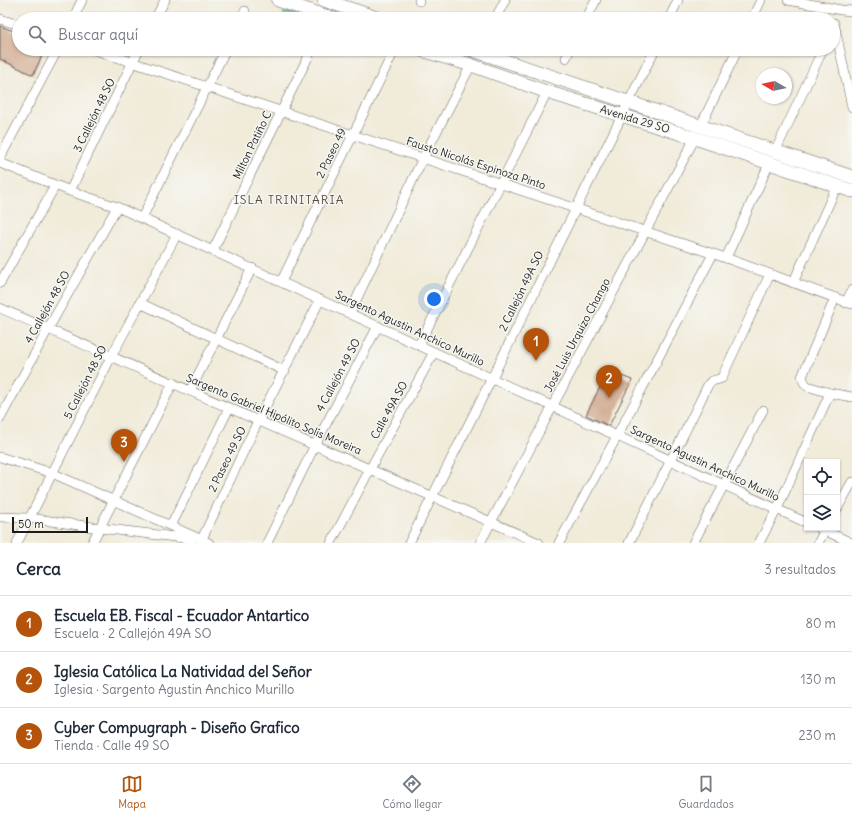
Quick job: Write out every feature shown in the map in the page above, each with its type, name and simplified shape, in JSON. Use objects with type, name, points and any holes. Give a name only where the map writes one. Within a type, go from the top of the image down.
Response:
[{"type":"street","points":[[76,12],[82,0]]},
{"type":"street","points":[[159,12],[165,0]]},
{"type":"street","points":[[278,0],[312,12]]},
{"type":"street","points":[[499,12],[505,0]]},
{"type":"street","points":[[590,12],[596,0]]},
{"type":"street","points":[[672,12],[678,0]]},
{"type":"street","points":[[755,12],[761,0]]},
{"type":"street","points":[[788,0],[852,11]]},
{"type":"street","points":[[330,12],[332,1],[361,12]]},
{"type":"street","points":[[0,19],[12,23]]},
{"type":"street","points":[[840,52],[852,107]]},
{"type":"street","points":[[0,158],[54,56]]},
{"type":"street","name":"Fausto Nicolás Espinoza Pinto","points":[[114,56],[726,258],[849,303]]},
{"type":"street","name":"3 Callejón 48 SO","points":[[70,191],[135,56]]},
{"type":"street","points":[[142,218],[222,56]]},
{"type":"street","name":"Milton Patiño C","points":[[213,250],[309,56]]},
{"type":"street","name":"Avenida 29 SO","points":[[441,56],[547,92],[622,115],[775,152],[852,178]]},
{"type":"street","name":"Avenida 29 SO","points":[[493,56],[628,102],[769,164],[852,191]]},
{"type":"street","name":"2 Callejón 49A SO","points":[[409,543],[651,56]]},
{"type":"street","name":"José Luis Urquizo Chango","points":[[480,543],[697,132],[735,56]]},
{"type":"street","points":[[775,152],[820,56]]},
{"type":"street","name":"2 Paseo 49","points":[[281,282],[391,57]]},
{"type":"street","points":[[350,313],[423,158],[470,65]]},
{"type":"street","points":[[418,345],[547,92]]},
{"type":"street","name":"Sargento Agustin Anchico Murillo","points":[[0,163],[55,186],[117,207],[142,218],[804,522]]},
{"type":"street","points":[[726,258],[769,164]]},
{"type":"street","points":[[0,283],[55,186]]},
{"type":"street","points":[[793,283],[837,186]]},
{"type":"street","name":"4 Callejón 48 SO","points":[[0,419],[48,329],[117,207]]},
{"type":"street","name":"5 Callejón 48 SO","points":[[17,543],[111,357],[177,234]]},
{"type":"street","points":[[559,543],[714,254]]},
{"type":"street","points":[[190,391],[252,268]]},
{"type":"street","points":[[629,543],[710,381],[722,378],[770,274]]},
{"type":"street","points":[[849,303],[852,290]]},
{"type":"street","points":[[835,298],[802,377],[807,386],[852,398]]},
{"type":"street","name":"2 Paseo 49 SO","points":[[204,542],[258,420],[285,371],[320,300]]},
{"type":"street","points":[[140,303],[285,371]]},
{"type":"street","name":"Sargento Gabriel Hipólito Solís Moreira","points":[[0,308],[539,543]]},
{"type":"street","name":"4 Callejón 49 SO","points":[[267,543],[315,445],[378,326]]},
{"type":"street","name":"Calle 49A SO","points":[[332,543],[370,469],[434,352]]},
{"type":"street","points":[[92,543],[173,383]]},
{"type":"street","points":[[759,543],[777,509],[830,393]]},
{"type":"street","points":[[171,526],[229,408]]},
{"type":"street","points":[[693,543],[763,410]]},
{"type":"street","points":[[0,457],[52,474],[204,542]]},
{"type":"street","points":[[840,504],[852,482]]},
{"type":"street","points":[[0,516],[29,518],[204,542]]},
{"type":"street","points":[[818,543],[822,531]]},
{"type":"street","points":[[827,531],[852,543]]},
{"type":"building","points":[[0,26],[12,30],[12,56],[42,56],[33,75],[0,59]]},
{"type":"building","points":[[608,371],[632,380],[609,426],[586,415]]},
{"type":"place","name":"Escuela EB. Fiscal - Ecuador Antartico","points":[[536,361]]},
{"type":"place","name":"Iglesia Católica La Natividad del Señor","points":[[609,398]]},
{"type":"place","name":"Cyber Compugraph - Diseño Grafico","points":[[124,462]]},
{"type":"district","name":"ISLA TRINITARIA","points":[[289,200]]}]
